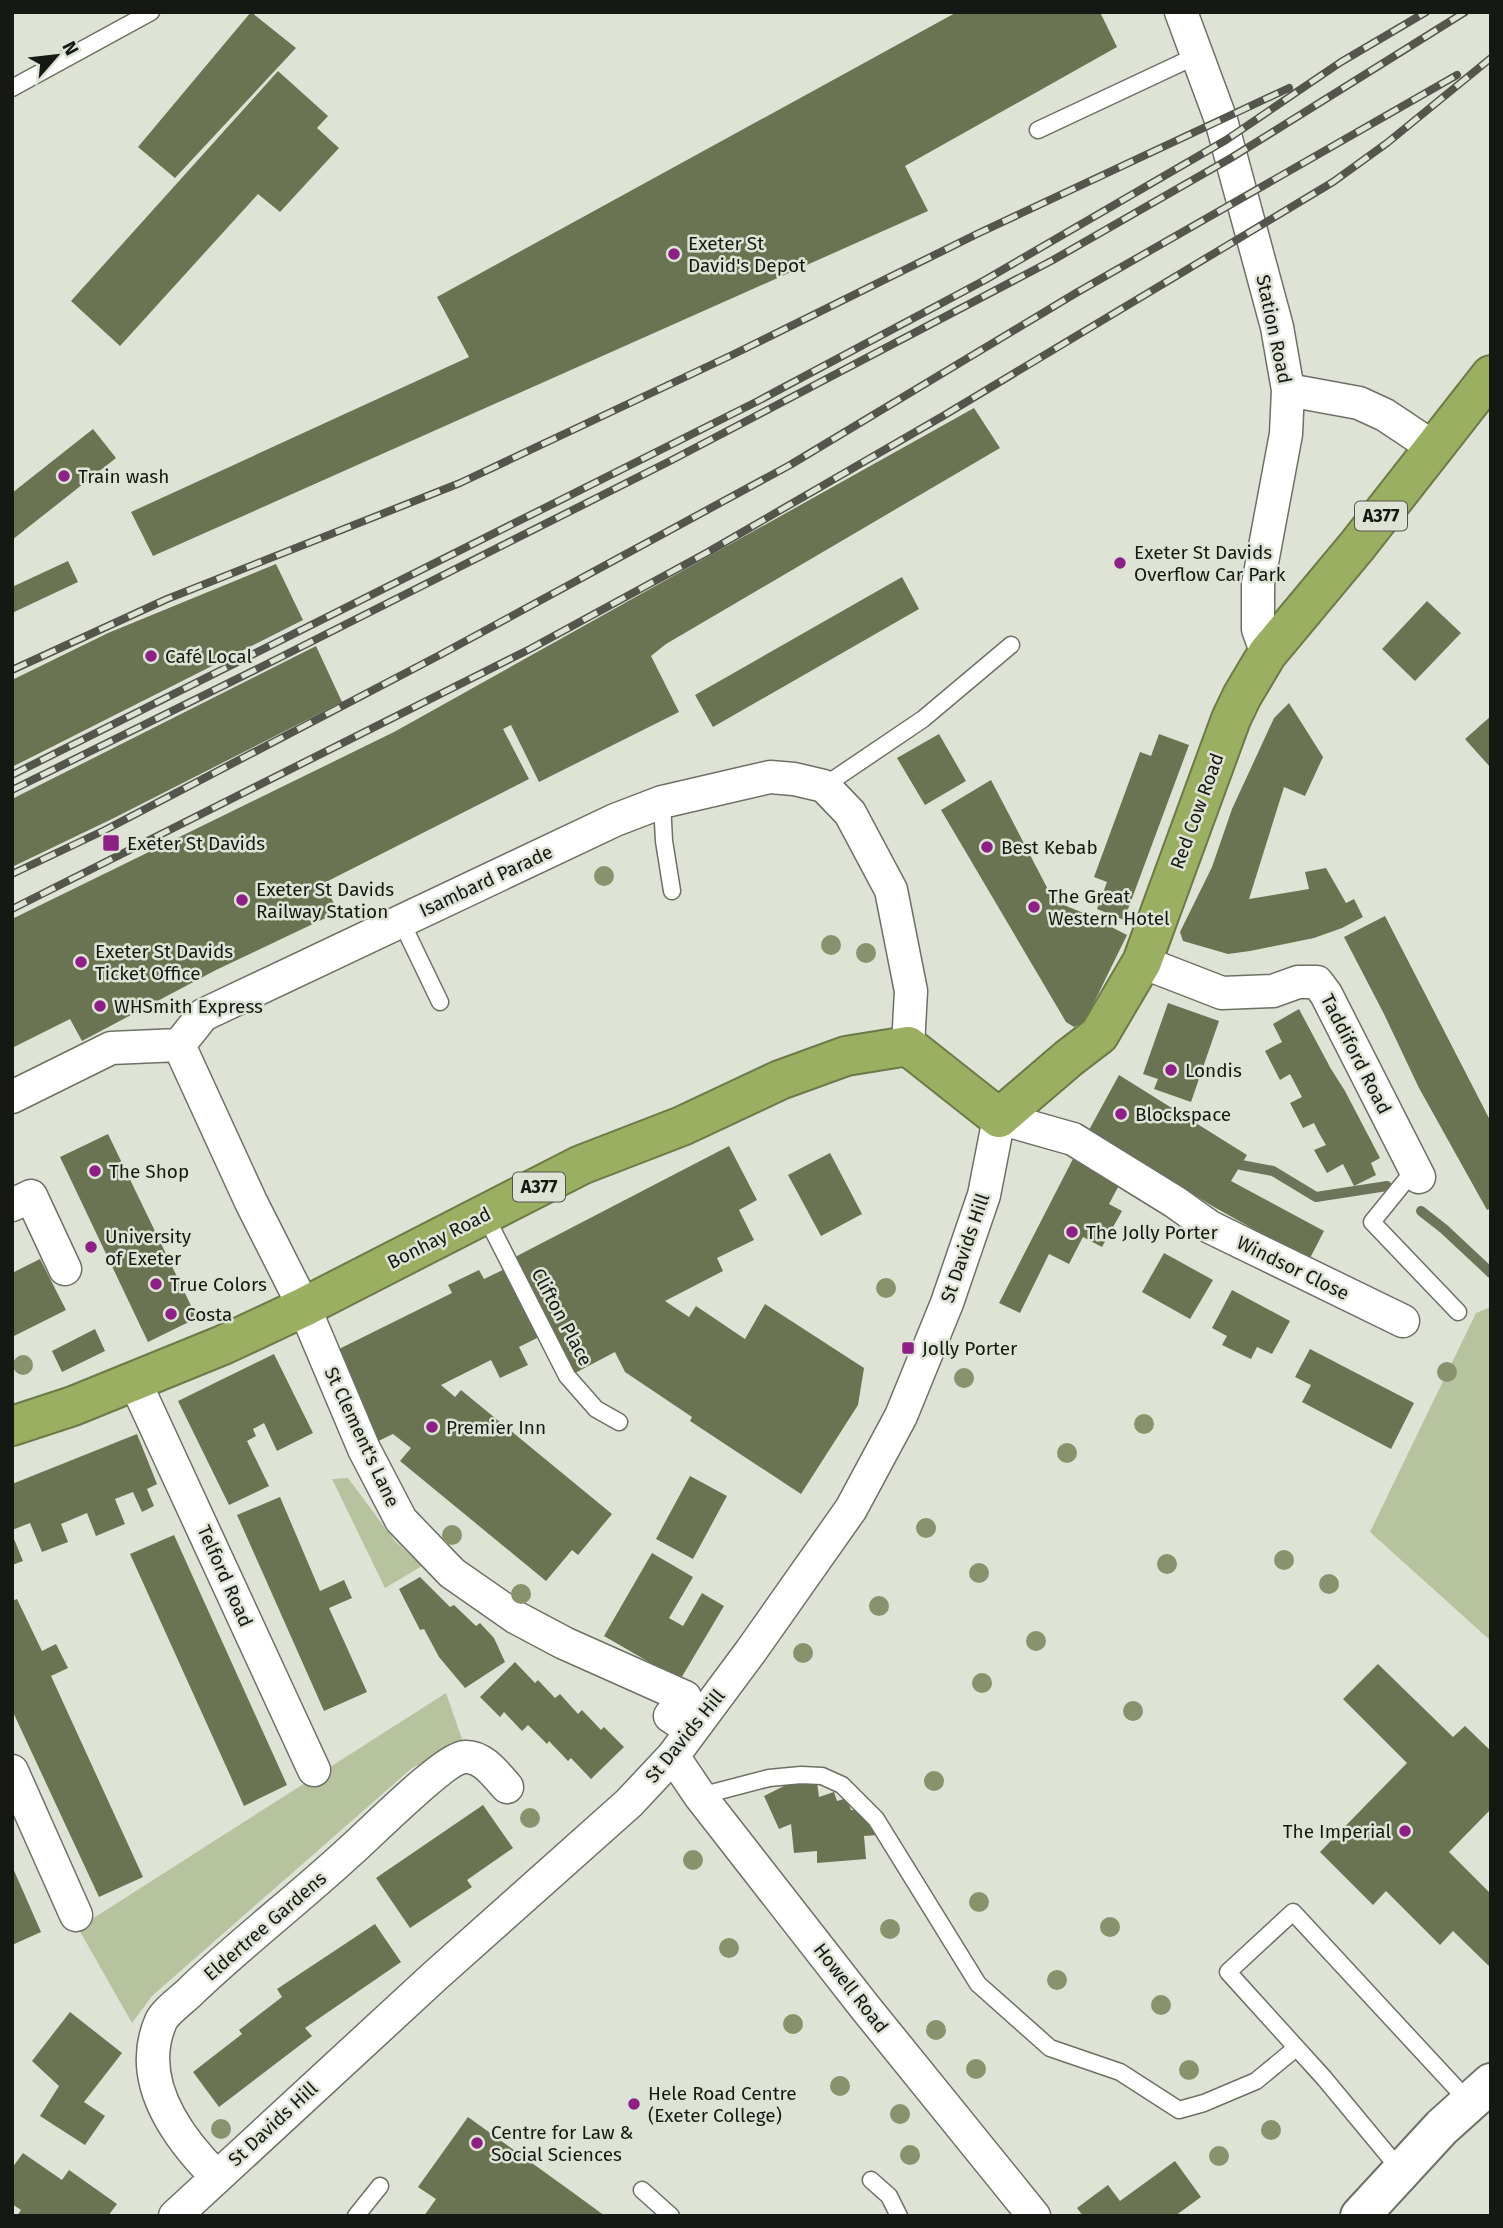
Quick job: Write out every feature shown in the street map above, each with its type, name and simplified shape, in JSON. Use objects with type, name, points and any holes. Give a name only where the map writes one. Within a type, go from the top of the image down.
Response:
[{"type":"highway","name":"A377","points":[[1267,654],[1357,546],[1491,374]]},
{"type":"highway","name":"Red Cow Road","points":[[999,1118],[1099,1035],[1142,962],[1231,719],[1267,654]]},
{"type":"highway","points":[[908,1046],[999,1118]]},
{"type":"highway","name":"Bonhay Road","points":[[12,1426],[135,1382],[304,1307],[581,1165],[682,1126],[780,1080],[846,1056],[908,1046]]},
{"type":"main road","points":[[1360,2216],[1442,2127],[1480,2092]]},
{"type":"street","name":"Station Road","points":[[1189,15],[1198,55],[1221,121],[1277,327],[1288,390],[1286,435],[1258,584],[1258,628],[1267,654]]},
{"type":"street","points":[[1288,390],[1359,403],[1385,415],[1433,447]]},
{"type":"street","name":"Isambard Parade","points":[[179,1045],[203,1015],[615,820],[662,802],[770,777],[824,786]]},
{"type":"street","points":[[824,786],[850,813],[891,890],[911,991],[908,1046]]},
{"type":"street","name":"Taddiford Road","points":[[1142,962],[1222,993],[1273,991],[1298,982],[1317,982],[1326,994],[1417,1173]]},
{"type":"street","points":[[12,1097],[111,1048],[179,1045],[251,1202],[304,1307]]},
{"type":"street","name":"Windsor Close","points":[[999,1118],[1073,1139],[1175,1202],[1210,1227],[1403,1321]]},
{"type":"street","name":"St Davids Hill","points":[[175,2216],[435,1976],[629,1803],[673,1756],[851,1510],[901,1416],[947,1303],[984,1195],[999,1118]]},
{"type":"street","points":[[12,1205],[31,1196],[65,1269]]},
{"type":"street","name":"St Clement's Lane","points":[[304,1307],[363,1449],[401,1520],[452,1573],[515,1616],[564,1643],[685,1697],[670,1716],[691,1730]]},
{"type":"street","name":"Telford Road","points":[[135,1382],[314,1770]]},
{"type":"street","name":"Eldertree Gardens","points":[[216,2176],[194,2155],[171,2121],[158,2094],[153,2053],[162,2020],[216,1968],[451,1763],[464,1756],[479,1759],[507,1787]]},
{"type":"street","name":"Howell Road","points":[[673,1756],[700,1796],[864,2006],[1034,2216]]},
{"type":"street","points":[[12,1771],[76,1915]]},
{"type":"lane","points":[[12,88],[151,12]]},
{"type":"lane","points":[[1038,130],[1198,55]]},
{"type":"lane","points":[[824,786],[923,719],[1011,645]]},
{"type":"lane","points":[[662,802],[664,841],[672,891]]},
{"type":"lane","points":[[401,921],[440,1002]]},
{"type":"lane","points":[[1417,1173],[1372,1222],[1458,1312]]},
{"type":"lane","name":"Clifton Place","points":[[485,1215],[567,1377],[596,1409],[620,1422]]},
{"type":"lane","points":[[700,1796],[769,1778],[801,1774],[822,1776],[842,1785],[876,1819],[978,1984],[1050,2048],[1120,2072],[1179,2110],[1204,2103],[1256,2081],[1296,2048]]},
{"type":"lane","points":[[1402,2172],[1228,1972],[1293,1912],[1480,2092]]},
{"type":"lane","points":[[871,2180],[888,2196],[899,2216]]},
{"type":"lane","points":[[356,2216],[380,2186]]},
{"type":"lane","points":[[642,2190],[671,2216]]},
{"type":"green space","points":[[1491,1307],[1491,1641],[1370,1532],[1476,1313]]},
{"type":"green space","points":[[348,1478],[394,1540],[422,1566],[385,1588],[332,1479]]},
{"type":"green space","points":[[446,1693],[463,1742],[412,1768],[152,1996],[132,2023],[78,1928]]},
{"type":"building","points":[[251,12],[296,48],[175,178],[138,147]]},
{"type":"building","name":"Exeter St David's Depot","points":[[957,12],[1100,12],[1117,47],[905,166],[928,211],[153,556],[131,512],[469,357],[437,297]]},
{"type":"building","points":[[278,71],[328,116],[317,128],[339,148],[280,212],[258,194],[120,346],[71,301]]},
{"type":"building","points":[[974,408],[1000,448],[666,644],[651,656],[679,712],[539,782],[511,725],[503,729],[529,779],[324,883],[338,912],[216,970],[82,1041],[70,1019],[12,1048],[12,919],[394,732]]},
{"type":"building","name":"Train wash","points":[[93,429],[116,458],[12,540],[12,493]]},
{"type":"building","points":[[68,561],[78,582],[12,613],[12,587]]},
{"type":"building","points":[[276,564],[303,620],[12,767],[12,680],[108,633]]},
{"type":"building","points":[[902,577],[919,609],[713,727],[695,695]]},
{"type":"building","points":[[1427,601],[1461,633],[1415,681],[1382,649]]},
{"type":"building","points":[[316,646],[342,702],[12,867],[12,799]]},
{"type":"building","points":[[1289,703],[1323,757],[1305,796],[1284,787],[1249,899],[1309,889],[1305,872],[1326,868],[1346,903],[1354,899],[1363,917],[1314,938],[1228,954],[1183,941],[1180,932],[1212,867],[1232,809],[1274,718]]},
{"type":"building","points":[[1491,716],[1491,768],[1465,739]]},
{"type":"building","points":[[939,734],[966,781],[925,805],[897,758]]},
{"type":"building","points":[[1159,734],[1189,745],[1124,920],[1097,909],[1107,882],[1094,877],[1140,752],[1151,756]]},
{"type":"building","name":"The Great Western Hotel","points":[[991,780],[1054,901],[1127,935],[1085,1021],[1074,1027],[1066,1022],[941,810]]},
{"type":"building","points":[[1385,916],[1491,1122],[1491,1208],[1487,1210],[1419,1088],[1344,937]]},
{"type":"building","points":[[1168,1003],[1219,1021],[1191,1102],[1154,1089],[1158,1079],[1143,1074]]},
{"type":"building","points":[[1299,1009],[1380,1158],[1371,1163],[1376,1175],[1354,1186],[1343,1164],[1327,1173],[1314,1150],[1326,1145],[1314,1123],[1303,1128],[1290,1103],[1302,1097],[1290,1074],[1280,1080],[1265,1051],[1282,1042],[1273,1024]]},
{"type":"building","points":[[1119,1075],[1247,1155],[1231,1181],[1324,1231],[1309,1260],[1214,1207],[1089,1130]]},
{"type":"building","points":[[108,1134],[197,1318],[148,1342],[60,1157]]},
{"type":"building","points":[[729,1146],[757,1200],[739,1210],[754,1240],[717,1258],[723,1271],[665,1301],[689,1317],[696,1306],[745,1339],[765,1304],[864,1368],[858,1405],[801,1494],[690,1421],[692,1417],[625,1372],[615,1352],[575,1373],[515,1257]]},
{"type":"building","points":[[1077,1151],[1124,1176],[1109,1204],[1122,1211],[1102,1247],[1083,1237],[1069,1264],[1049,1254],[1020,1313],[999,1303]]},
{"type":"building","points":[[830,1153],[862,1214],[821,1236],[788,1175]]},
{"type":"building","points":[[1164,1253],[1213,1280],[1190,1319],[1142,1292]]},
{"type":"building","points":[[40,1259],[66,1310],[12,1337],[12,1273]]},
{"type":"building","name":"Premier Inn","points":[[509,1267],[543,1335],[519,1347],[528,1365],[500,1378],[491,1360],[441,1385],[455,1397],[461,1390],[612,1514],[578,1555],[572,1550],[546,1581],[400,1461],[411,1448],[393,1434],[368,1446],[331,1353],[452,1293],[448,1285],[479,1270],[484,1279]]},
{"type":"building","points":[[1232,1290],[1290,1321],[1272,1354],[1257,1347],[1251,1359],[1222,1345],[1227,1336],[1212,1328]]},
{"type":"building","points":[[95,1329],[105,1351],[62,1372],[52,1351]]},
{"type":"building","points":[[1310,1349],[1414,1403],[1391,1449],[1302,1402],[1311,1385],[1295,1377]]},
{"type":"building","points":[[274,1354],[313,1433],[277,1451],[264,1423],[253,1429],[256,1436],[247,1441],[269,1486],[229,1505],[178,1401]]},
{"type":"building","points":[[137,1434],[157,1484],[147,1489],[154,1506],[142,1512],[133,1492],[115,1499],[125,1524],[96,1536],[87,1513],[61,1524],[68,1542],[42,1552],[30,1523],[12,1530],[12,1484]]},
{"type":"building","points":[[690,1476],[727,1496],[693,1559],[656,1539]]},
{"type":"building","points":[[280,1497],[320,1591],[344,1580],[352,1598],[329,1608],[367,1692],[324,1711],[237,1515]]},
{"type":"building","points":[[12,1534],[23,1561],[12,1565]]},
{"type":"building","points":[[174,1535],[287,1785],[244,1806],[130,1554]]},
{"type":"building","points":[[652,1553],[693,1577],[669,1618],[683,1626],[702,1593],[724,1606],[680,1680],[604,1636]]},
{"type":"building","points":[[420,1577],[450,1607],[454,1605],[476,1626],[480,1623],[494,1638],[505,1662],[465,1688],[439,1657],[424,1629],[420,1630],[399,1589]]},
{"type":"building","points":[[17,1599],[42,1651],[56,1644],[68,1668],[51,1676],[143,1877],[99,1897],[12,1710],[12,1601]]},
{"type":"building","points":[[515,1662],[535,1683],[538,1680],[555,1698],[560,1694],[578,1714],[582,1710],[601,1730],[604,1727],[624,1747],[591,1779],[571,1758],[568,1761],[549,1741],[547,1744],[528,1725],[522,1731],[504,1712],[500,1717],[480,1697]]},
{"type":"building","name":"The Imperial","points":[[1378,1664],[1453,1737],[1465,1726],[1491,1751],[1491,1809],[1449,1852],[1491,1894],[1491,1968],[1453,1931],[1440,1945],[1386,1891],[1373,1905],[1320,1852],[1407,1763],[1343,1699]]},
{"type":"building","points":[[817,1782],[819,1797],[834,1792],[837,1801],[847,1798],[851,1810],[863,1810],[878,1835],[864,1836],[866,1859],[817,1863],[817,1851],[794,1853],[791,1824],[779,1829],[764,1796],[786,1785]]},
{"type":"building","points":[[483,1805],[513,1848],[467,1880],[472,1887],[410,1928],[376,1878]]},
{"type":"building","points":[[12,1866],[41,1932],[12,1945]]},
{"type":"building","points":[[375,1924],[401,1962],[305,2028],[312,2036],[219,2107],[193,2072],[242,2034],[239,2030],[282,1997],[277,1989]]},
{"type":"building","points":[[70,2012],[122,2053],[84,2102],[105,2116],[85,2145],[40,2116],[59,2086],[32,2061]]},
{"type":"building","name":"Centre for Law & Social Sciences","points":[[468,2117],[605,2216],[424,2216],[436,2199],[418,2187]]},
{"type":"building","points":[[23,2153],[62,2180],[69,2170],[117,2204],[108,2216],[17,2216],[21,2210],[12,2204],[12,2168]]},
{"type":"building","points":[[1175,2161],[1201,2197],[1175,2216],[1083,2216],[1077,2208],[1108,2185],[1120,2201]]},
{"type":"waterway","points":[[1241,1165],[1273,1171],[1316,1197],[1387,1186]]},
{"type":"waterway","points":[[1421,1211],[1491,1273]]},
{"type":"railway","points":[[12,775],[758,401],[985,280],[1226,140],[1341,62],[1426,12]]},
{"type":"railway","points":[[12,790],[670,461],[1053,260],[1231,158],[1465,12]]},
{"type":"railway","points":[[12,909],[530,649],[708,552],[943,416],[1333,182],[1387,143],[1491,58]]},
{"type":"railway","points":[[12,874],[105,830],[438,656],[790,465],[1076,293],[1457,75]]},
{"type":"railway","points":[[12,670],[167,599],[460,483],[732,355],[979,233],[1289,88]]},
{"type":"place","name":"Exeter St David's Depot","points":[[674,254]]},
{"type":"place","name":"Train wash","points":[[64,476]]},
{"type":"place","name":"Exeter St Davids Overflow Car Park","points":[[1120,563]]},
{"type":"place","name":"Café Local","points":[[151,656]]},
{"type":"place","name":"Exeter St Davids","points":[[111,843]]},
{"type":"place","name":"Best Kebab","points":[[987,847]]},
{"type":"place","name":"Exeter St Davids Railway Station","points":[[242,900]]},
{"type":"place","name":"The Great Western Hotel","points":[[1034,907]]},
{"type":"place","name":"Exeter St Davids Ticket Office","points":[[81,962]]},
{"type":"place","name":"WHSmith Express","points":[[100,1006]]},
{"type":"place","name":"Londis","points":[[1171,1070]]},
{"type":"place","name":"Blockspace","points":[[1121,1114]]},
{"type":"place","name":"The Shop","points":[[95,1171]]},
{"type":"place","name":"The Jolly Porter","points":[[1072,1232]]},
{"type":"place","name":"University of Exeter","points":[[91,1247]]},
{"type":"place","name":"True Colors","points":[[156,1284]]},
{"type":"place","name":"Costa","points":[[171,1314]]},
{"type":"place","name":"Jolly Porter","points":[[908,1348]]},
{"type":"place","name":"Premier Inn","points":[[432,1427]]},
{"type":"place","name":"The Imperial","points":[[1405,1831]]},
{"type":"place","name":"Hele Road Centre (Exeter College)","points":[[634,2104]]},
{"type":"place","name":"Centre for Law & Social Sciences","points":[[477,2143]]}]
